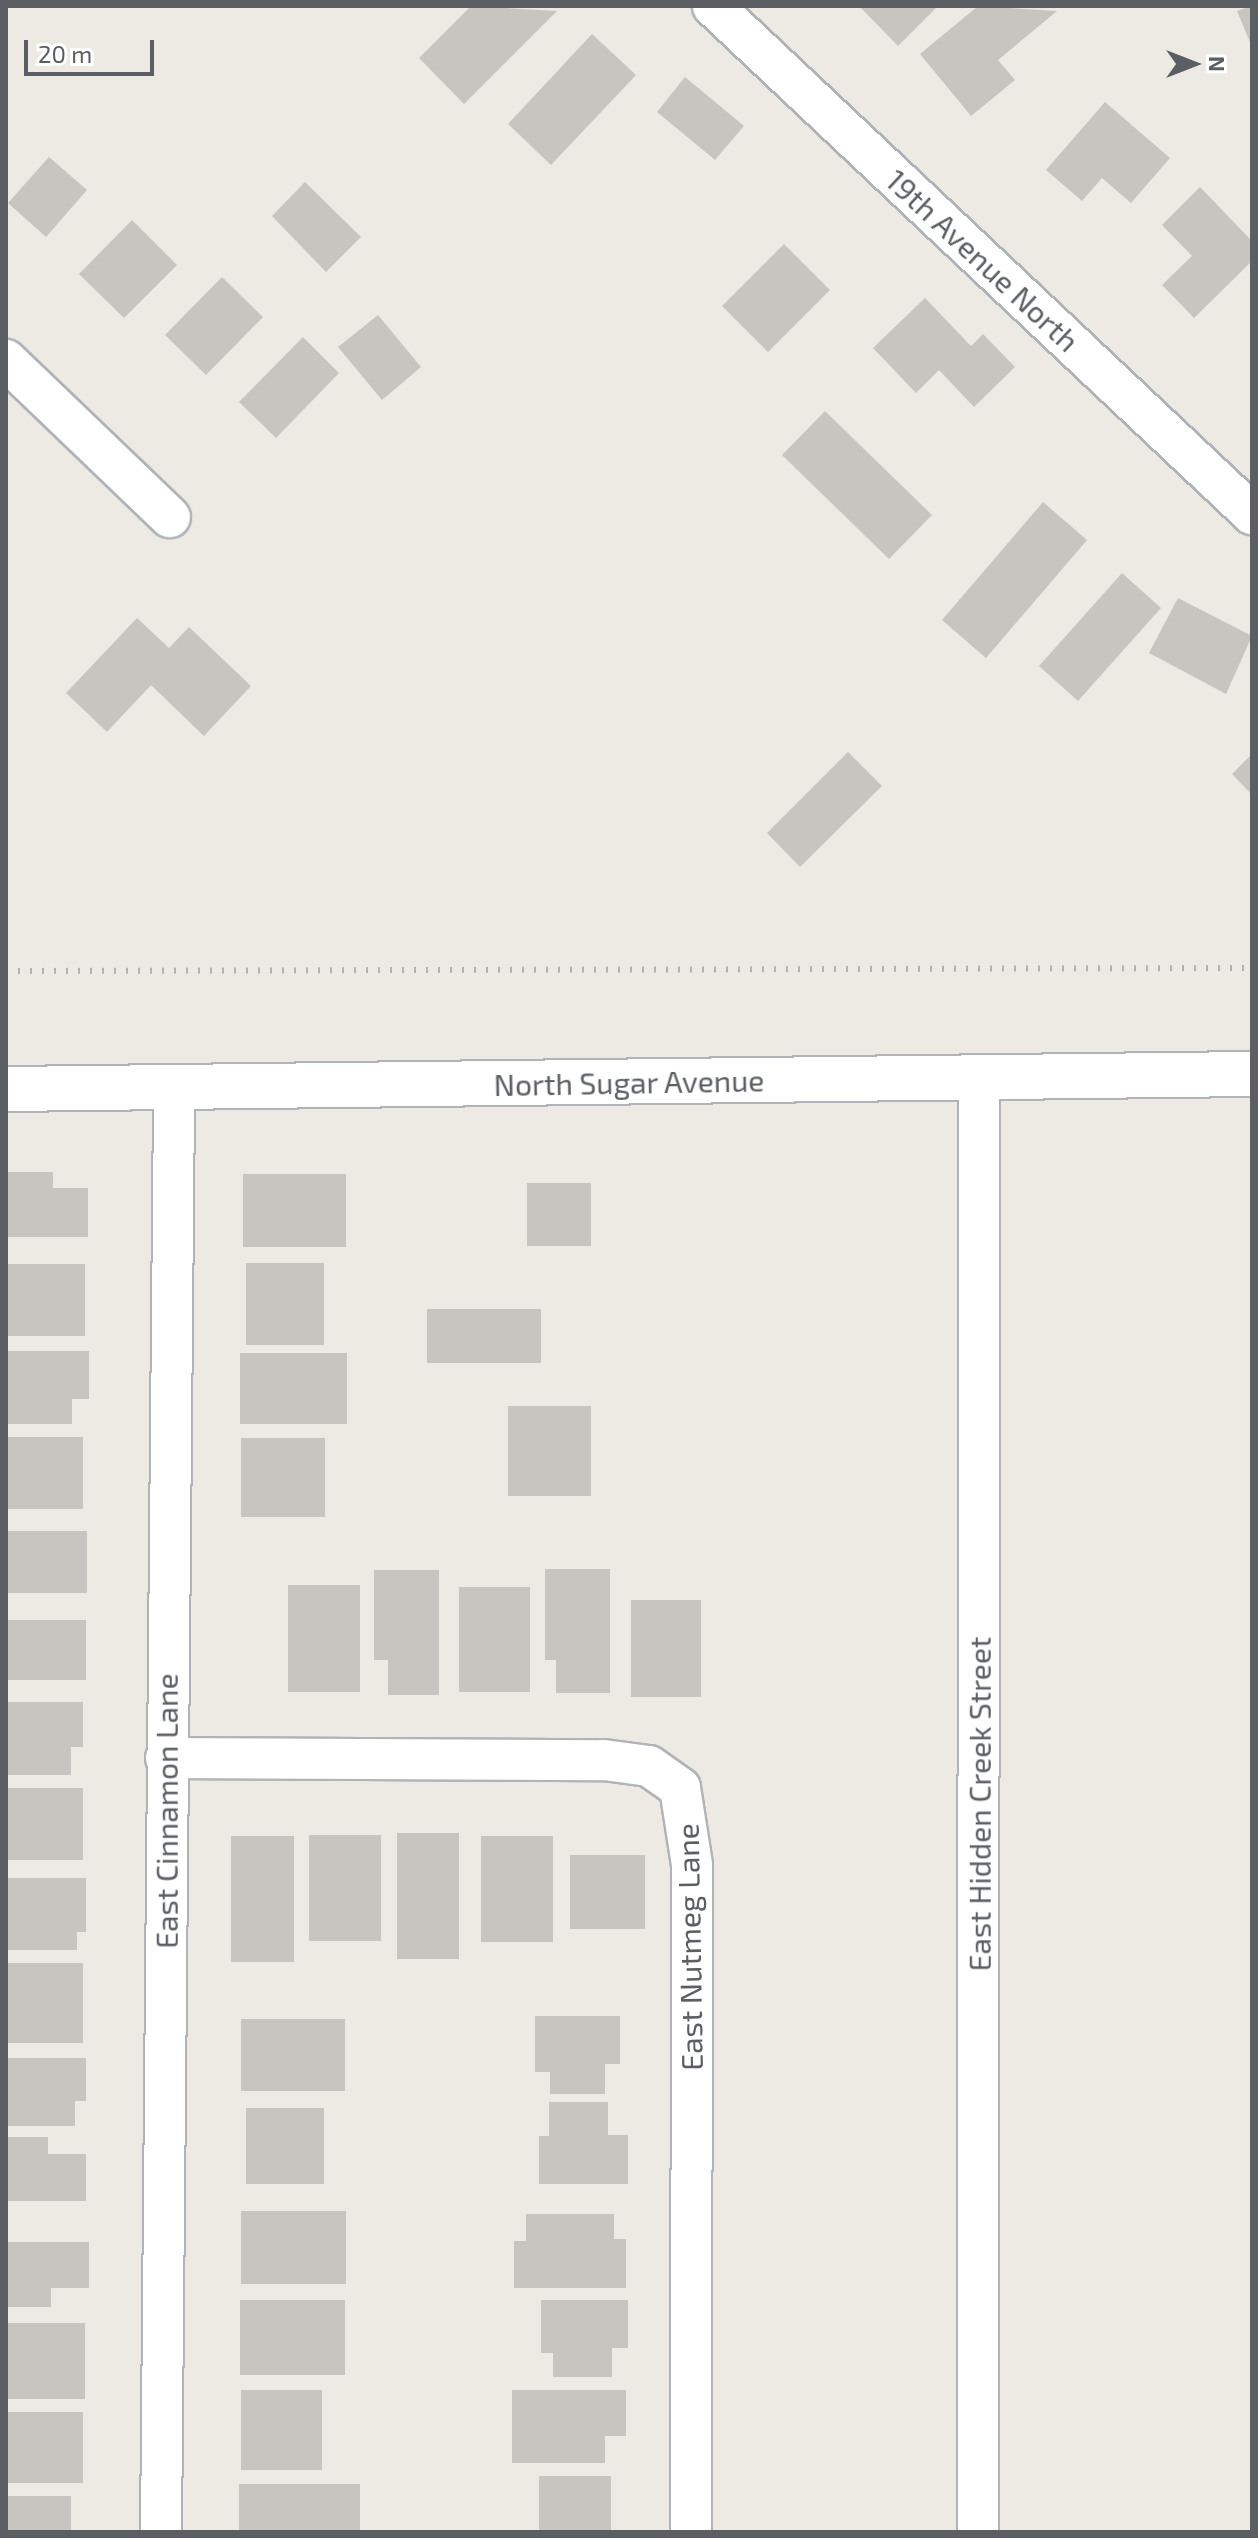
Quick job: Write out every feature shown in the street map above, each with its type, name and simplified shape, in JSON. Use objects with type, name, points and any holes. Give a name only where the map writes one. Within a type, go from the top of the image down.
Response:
[{"type":"street","name":"19th Avenue North","points":[[713,6],[1252,514]]},
{"type":"street","points":[[6,360],[170,517]]},
{"type":"street","name":"North Sugar Avenue","points":[[6,1089],[174,1090],[1252,1074]]},
{"type":"street","name":"East Hidden Creek Street","points":[[978,2532],[979,1077]]},
{"type":"street","name":"East Cinnamon Lane","points":[[161,2532],[174,1090]]},
{"type":"street","name":"East Nutmeg Lane","points":[[166,1758],[604,1760],[649,1766],[680,1788],[692,1865],[691,2532]]},
{"type":"building","points":[[471,6],[557,11],[464,104],[419,58]]},
{"type":"building","points":[[859,6],[938,6],[898,46]]},
{"type":"building","points":[[978,6],[1057,11],[998,60],[1015,80],[971,116],[920,54]]},
{"type":"building","points":[[1252,6],[1252,47],[1237,11]]},
{"type":"building","points":[[592,34],[636,75],[551,165],[508,124]]},
{"type":"building","points":[[685,77],[744,126],[715,160],[657,112]]},
{"type":"building","points":[[1105,102],[1170,158],[1131,203],[1102,178],[1082,201],[1046,170]]},
{"type":"building","points":[[49,157],[87,190],[46,237],[8,203]]},
{"type":"building","points":[[305,182],[361,237],[326,272],[272,216]]},
{"type":"building","points":[[1200,187],[1252,241],[1252,261],[1194,318],[1162,285],[1192,256],[1162,225]]},
{"type":"building","points":[[132,220],[177,265],[124,318],[79,274]]},
{"type":"building","points":[[784,244],[830,290],[768,352],[722,306]]},
{"type":"building","points":[[222,277],[263,317],[206,375],[165,335]]},
{"type":"building","points":[[925,298],[971,346],[983,334],[1015,367],[974,407],[939,370],[916,393],[873,348]]},
{"type":"building","points":[[378,315],[421,367],[382,400],[338,347]]},
{"type":"building","points":[[303,337],[339,373],[276,438],[239,402]]},
{"type":"building","points":[[825,411],[932,515],[889,559],[782,455]]},
{"type":"building","points":[[1043,502],[1087,540],[986,658],[942,620]]},
{"type":"building","points":[[1122,573],[1161,608],[1078,701],[1039,666]]},
{"type":"building","points":[[1178,598],[1252,636],[1226,694],[1149,653]]},
{"type":"building","points":[[137,618],[169,648],[189,627],[251,686],[204,736],[151,685],[107,732],[66,693]]},
{"type":"building","points":[[848,752],[882,786],[800,867],[767,833]]},
{"type":"building","points":[[1252,754],[1252,795],[1232,774]]},
{"type":"building","points":[[6,1172],[53,1172],[53,1188],[88,1188],[88,1237],[6,1237]]},
{"type":"building","points":[[243,1174],[346,1174],[346,1247],[243,1247]]},
{"type":"building","points":[[527,1183],[591,1183],[591,1246],[527,1246]]},
{"type":"building","points":[[246,1263],[324,1263],[324,1345],[246,1345]]},
{"type":"building","points":[[6,1264],[85,1264],[85,1336],[6,1336]]},
{"type":"building","points":[[427,1309],[541,1309],[541,1363],[427,1363]]},
{"type":"building","points":[[6,1351],[89,1351],[89,1399],[72,1399],[72,1424],[6,1424]]},
{"type":"building","points":[[240,1353],[347,1353],[347,1424],[240,1424]]},
{"type":"building","points":[[508,1406],[591,1406],[591,1496],[508,1496]]},
{"type":"building","points":[[6,1437],[83,1437],[83,1509],[6,1509]]},
{"type":"building","points":[[241,1438],[325,1438],[325,1517],[241,1517]]},
{"type":"building","points":[[6,1531],[87,1531],[87,1593],[6,1593]]},
{"type":"building","points":[[545,1569],[610,1569],[610,1693],[556,1693],[556,1660],[545,1660]]},
{"type":"building","points":[[374,1570],[439,1570],[439,1695],[388,1695],[388,1660],[374,1660]]},
{"type":"building","points":[[288,1585],[360,1585],[360,1692],[288,1692]]},
{"type":"building","points":[[459,1587],[530,1587],[530,1692],[459,1692]]},
{"type":"building","points":[[631,1600],[701,1600],[701,1697],[631,1697]]},
{"type":"building","points":[[6,1620],[86,1620],[86,1680],[6,1680]]},
{"type":"building","points":[[6,1702],[83,1702],[83,1747],[71,1747],[71,1775],[6,1775]]},
{"type":"building","points":[[6,1788],[83,1788],[83,1860],[6,1860]]},
{"type":"building","points":[[397,1833],[459,1833],[459,1959],[397,1959]]},
{"type":"building","points":[[309,1835],[381,1835],[381,1941],[309,1941]]},
{"type":"building","points":[[231,1836],[294,1836],[294,1962],[231,1962]]},
{"type":"building","points":[[481,1836],[553,1836],[553,1942],[481,1942]]},
{"type":"building","points":[[570,1855],[645,1855],[645,1929],[570,1929]]},
{"type":"building","points":[[6,1878],[86,1878],[86,1932],[77,1932],[77,1950],[6,1950]]},
{"type":"building","points":[[6,1963],[83,1963],[83,2043],[6,2043]]},
{"type":"building","points":[[535,2016],[620,2016],[620,2064],[605,2064],[605,2094],[550,2094],[550,2072],[535,2072]]},
{"type":"building","points":[[241,2019],[345,2019],[345,2091],[241,2091]]},
{"type":"building","points":[[6,2058],[86,2058],[86,2101],[75,2101],[75,2126],[6,2126]]},
{"type":"building","points":[[549,2102],[608,2102],[608,2135],[628,2135],[628,2184],[539,2184],[539,2136],[549,2136]]},
{"type":"building","points":[[246,2108],[324,2108],[324,2184],[246,2184]]},
{"type":"building","points":[[6,2137],[48,2137],[48,2154],[86,2154],[86,2201],[6,2201]]},
{"type":"building","points":[[241,2211],[346,2211],[346,2284],[241,2284]]},
{"type":"building","points":[[526,2214],[614,2214],[614,2239],[626,2239],[626,2288],[514,2288],[514,2241],[526,2241]]},
{"type":"building","points":[[6,2242],[89,2242],[89,2288],[51,2288],[51,2307],[6,2307]]},
{"type":"building","points":[[240,2300],[345,2300],[345,2375],[240,2375]]},
{"type":"building","points":[[541,2300],[628,2300],[628,2348],[612,2348],[612,2377],[553,2377],[553,2353],[541,2353]]},
{"type":"building","points":[[6,2323],[85,2323],[85,2399],[6,2399]]},
{"type":"building","points":[[241,2390],[322,2390],[322,2470],[241,2470]]},
{"type":"building","points":[[512,2390],[626,2390],[626,2436],[605,2436],[605,2463],[512,2463]]},
{"type":"building","points":[[6,2412],[83,2412],[83,2483],[6,2483]]},
{"type":"building","points":[[539,2476],[611,2476],[611,2532],[539,2532]]},
{"type":"building","points":[[239,2484],[360,2484],[360,2532],[239,2532]]},
{"type":"building","points":[[6,2496],[71,2496],[71,2532],[6,2532]]},
{"type":"railway","points":[[6,971],[1252,968]]}]
